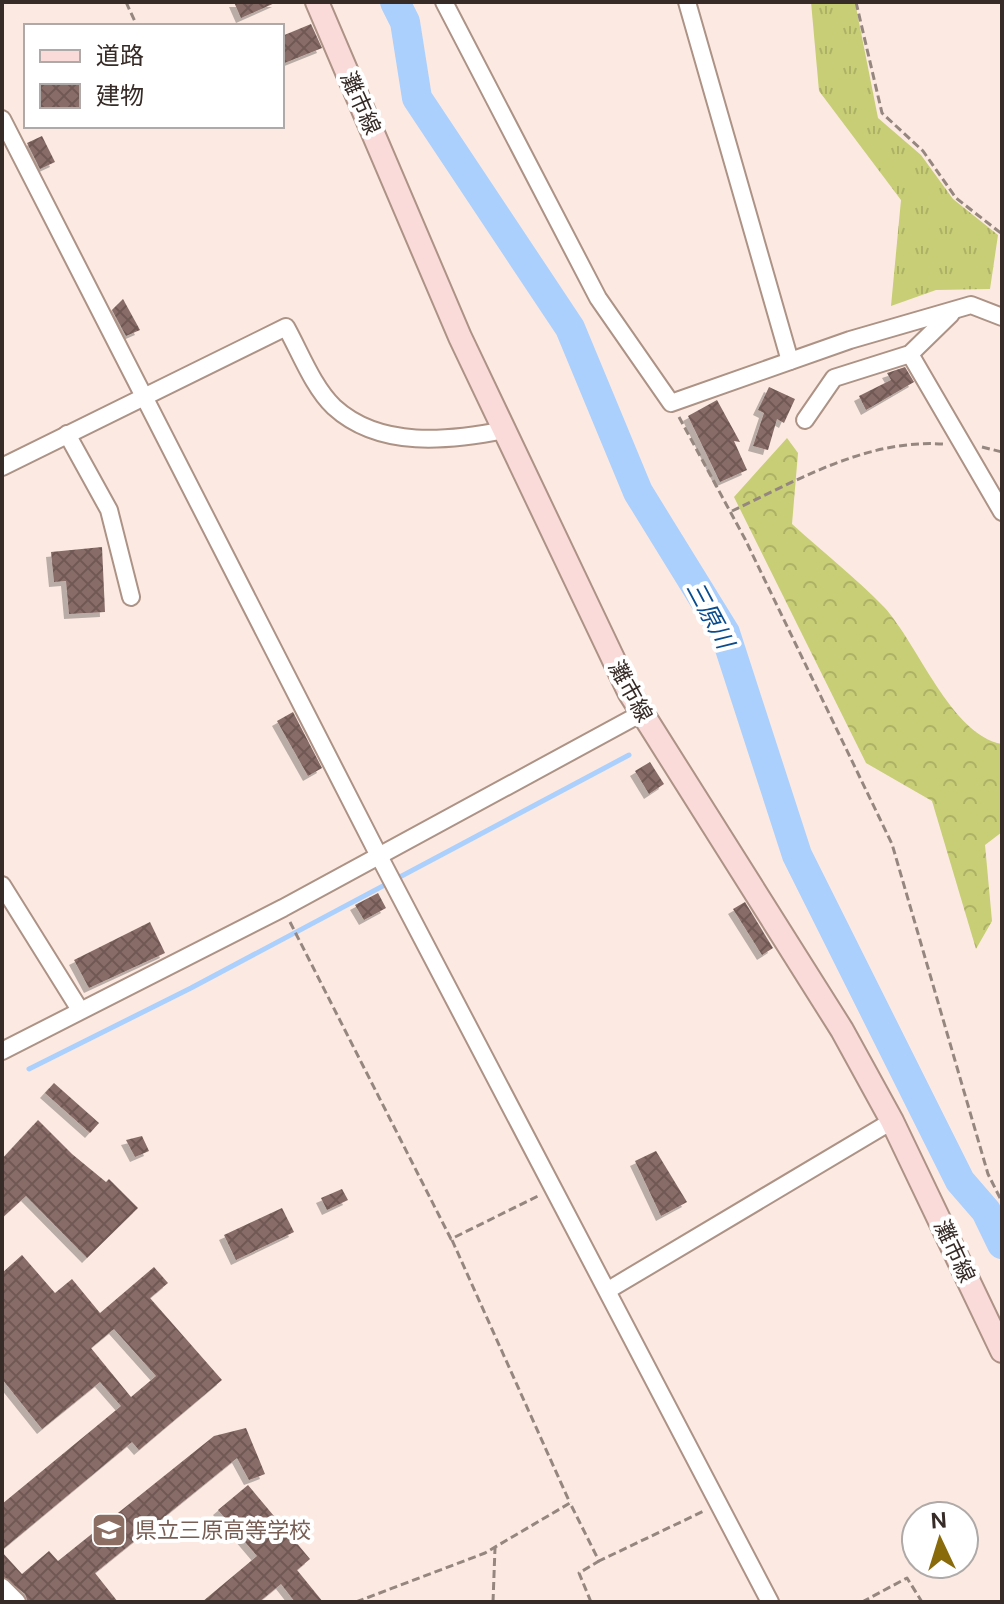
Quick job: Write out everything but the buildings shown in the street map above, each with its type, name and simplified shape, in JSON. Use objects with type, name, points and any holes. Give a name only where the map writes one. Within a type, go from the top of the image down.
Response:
[{"type":"main road","name":"灘市線","points":[[317,2],[460,337],[642,713],[842,1030],[892,1121],[1002,1351]]},
{"type":"street","points":[[444,2],[598,298],[671,403],[790,361],[971,305],[1002,317]]},
{"type":"street","points":[[687,2],[790,361]]},
{"type":"street","points":[[2,119],[379,856],[553,1188],[610,1289],[717,1505],[770,1602]]},
{"type":"street","points":[[805,420],[834,378],[910,354],[955,310]]},
{"type":"street","points":[[2,467],[286,327],[334,406],[369,430],[425,440],[505,430]]},
{"type":"street","points":[[910,354],[1002,512]]},
{"type":"street","points":[[67,434],[109,510],[131,597]]},
{"type":"street","points":[[2,1051],[283,908],[642,713]]},
{"type":"street","points":[[2,885],[80,1010]]},
{"type":"street","points":[[610,1289],[892,1121]]},
{"type":"path","points":[[126,2],[136,24]]},
{"type":"path","points":[[856,2],[882,113],[923,151],[956,198],[1002,234]]},
{"type":"path","points":[[671,403],[730,512],[892,844],[988,1174],[1002,1202]]},
{"type":"path","points":[[730,512],[829,465],[882,449],[933,444],[1002,452]]},
{"type":"path","points":[[283,908],[451,1239],[599,1561]]},
{"type":"path","points":[[451,1239],[553,1188]]},
{"type":"path","points":[[356,1602],[495,1548],[570,1503]]},
{"type":"path","points":[[591,1602],[579,1573],[717,1505]]},
{"type":"path","points":[[493,1602],[495,1548]]},
{"type":"path","points":[[862,1602],[907,1578],[922,1602]]},
{"type":"green space","points":[[811,2],[855,2],[878,118],[921,155],[953,199],[998,235],[990,289],[936,290],[891,306],[901,200],[819,91]]},
{"type":"green space","points":[[787,438],[798,453],[792,524],[884,607],[951,706],[967,724],[984,737],[1002,744],[1002,832],[985,845],[992,921],[976,949],[932,801],[866,763],[734,497]]},
{"type":"waterway","name":"三原川","points":[[395,2],[405,22],[417,98],[570,328],[638,492],[725,633],[797,855],[960,1181],[986,1211],[1002,1244]]},
{"type":"waterway","points":[[29,1069],[191,988],[629,755]]},
{"type":"place","name":"県立三原高等学校","points":[[109,1530]]}]
